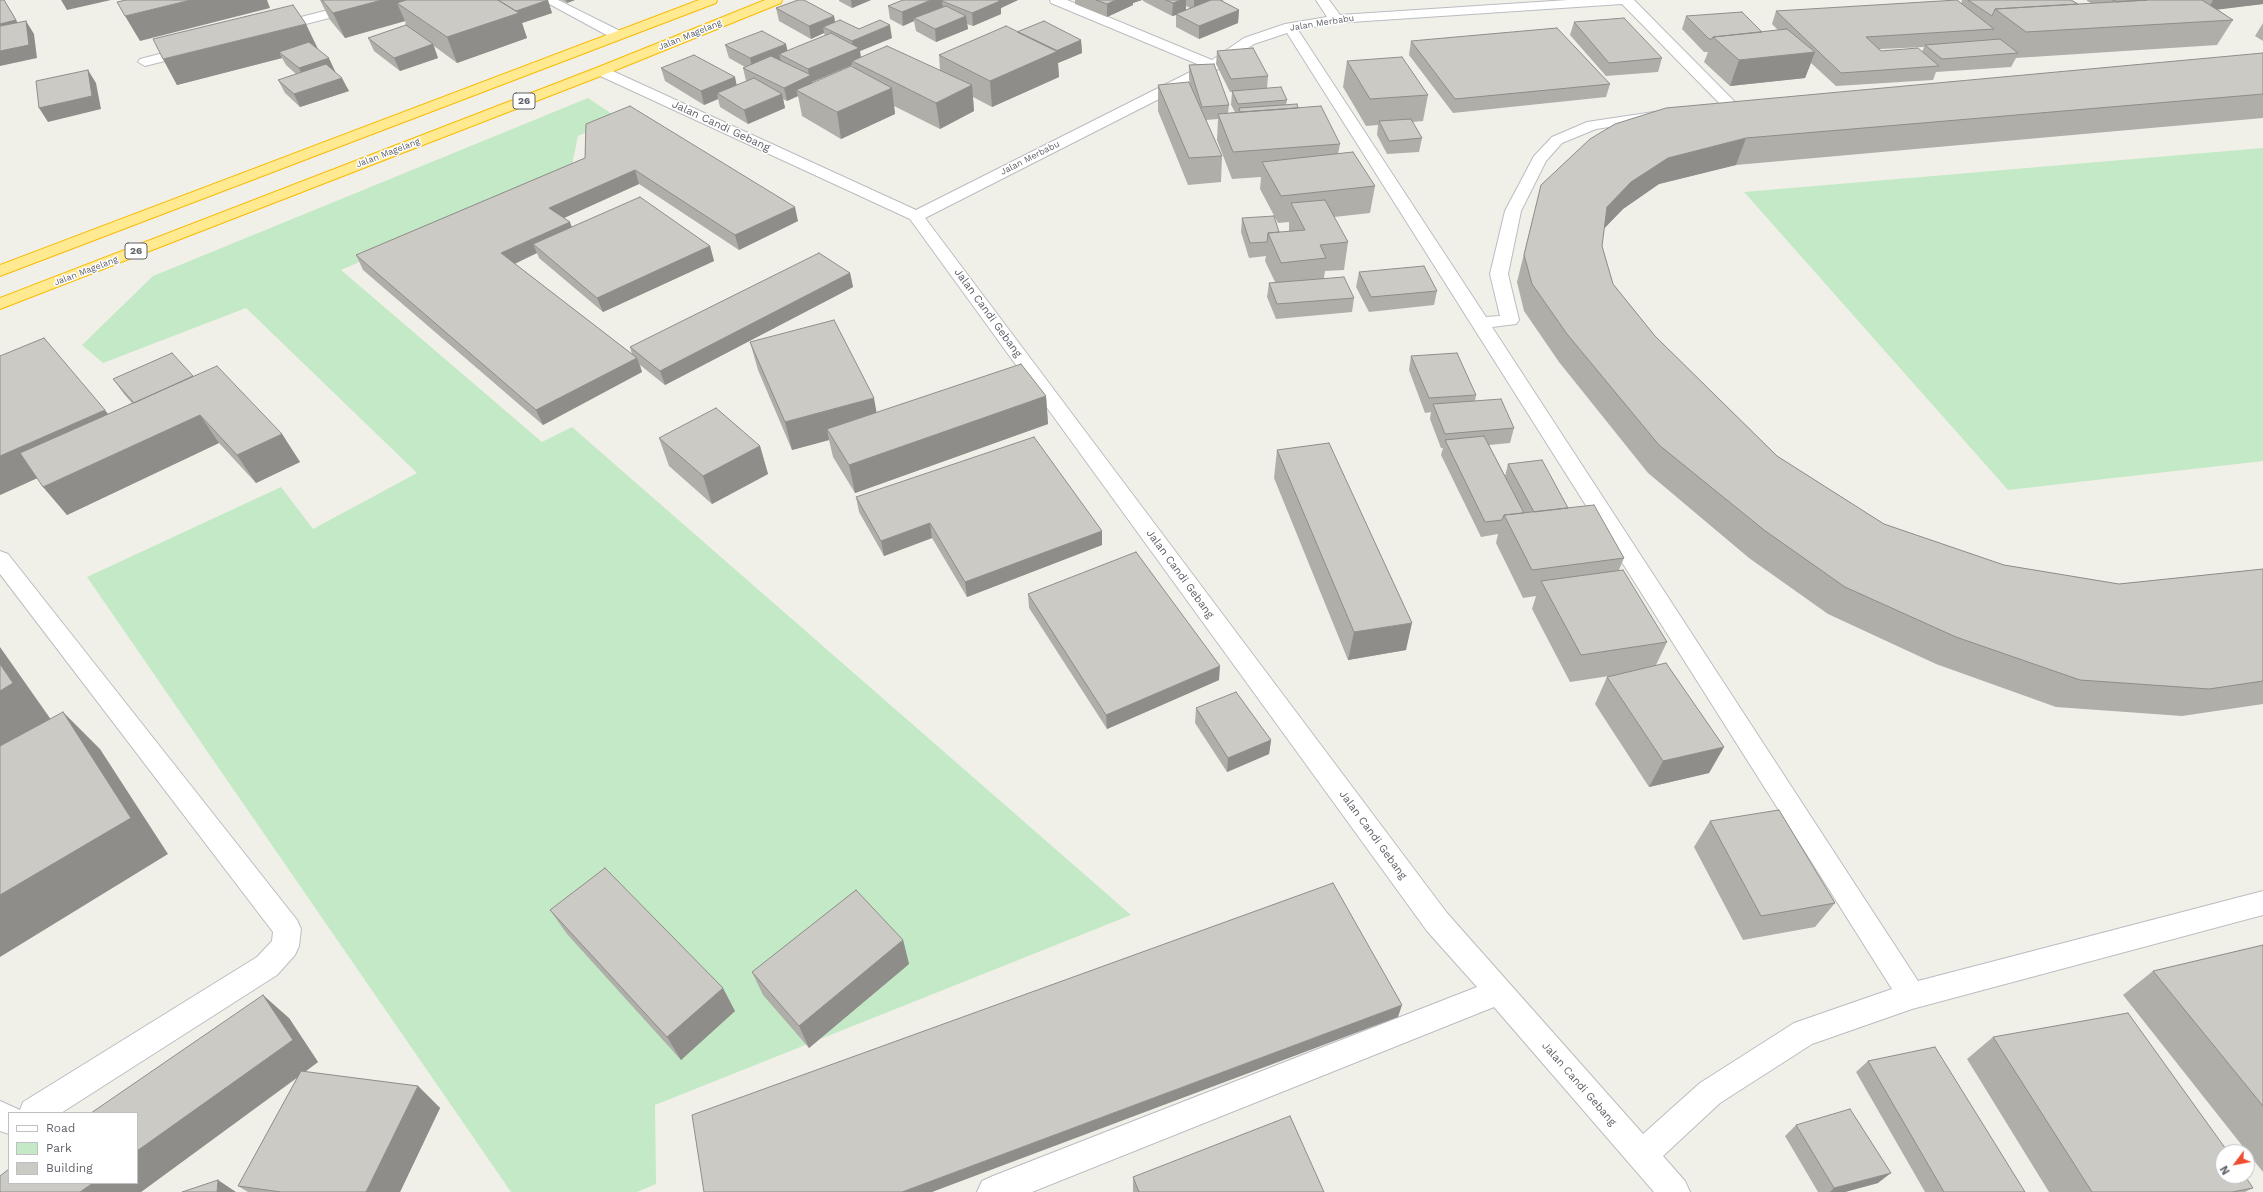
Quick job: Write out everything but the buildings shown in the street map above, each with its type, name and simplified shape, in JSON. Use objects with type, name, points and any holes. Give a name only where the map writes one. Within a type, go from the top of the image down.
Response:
[{"type":"highway","points":[[0,271],[711,0]]},
{"type":"highway","name":"Jalan Magelang","points":[[0,304],[601,71],[776,0]]},
{"type":"highway","points":[[244,178],[271,199]]},
{"type":"street","points":[[260,32],[382,0]]},
{"type":"street","points":[[548,0],[617,35]]},
{"type":"street","points":[[1056,0],[1213,66]]},
{"type":"street","points":[[1322,0],[1336,19]]},
{"type":"street","points":[[1625,0],[1732,108]]},
{"type":"street","name":"Jalan Merbabu","points":[[916,216],[1213,66],[1248,41],[1290,27],[1336,19],[1628,0]]},
{"type":"street","points":[[1290,27],[1478,323],[1912,996]]},
{"type":"street","points":[[145,62],[206,46]]},
{"type":"street","name":"Jalan Candi Gebang","points":[[601,71],[916,216],[1437,922],[1674,1192]]},
{"type":"street","points":[[1709,110],[1771,105]]},
{"type":"street","points":[[1478,323],[1510,320],[1499,274],[1513,211],[1539,159],[1557,140],[1592,125],[1632,118],[1678,113]]},
{"type":"street","points":[[0,559],[287,929],[285,946],[267,966],[36,1112]]},
{"type":"street","points":[[1642,1155],[1710,1093],[1804,1033],[1912,996],[2263,903]]},
{"type":"street","points":[[993,1192],[1499,992]]},
{"type":"green space","points":[[588,98],[618,118],[578,136],[571,170],[341,270],[542,442],[572,427],[1131,915],[655,1105],[656,1184],[637,1192],[511,1192],[87,577],[281,487],[313,529],[417,473],[246,308],[103,363],[82,345],[153,276]]},
{"type":"green space","points":[[2263,148],[2263,461],[2008,490],[1744,192]]}]
